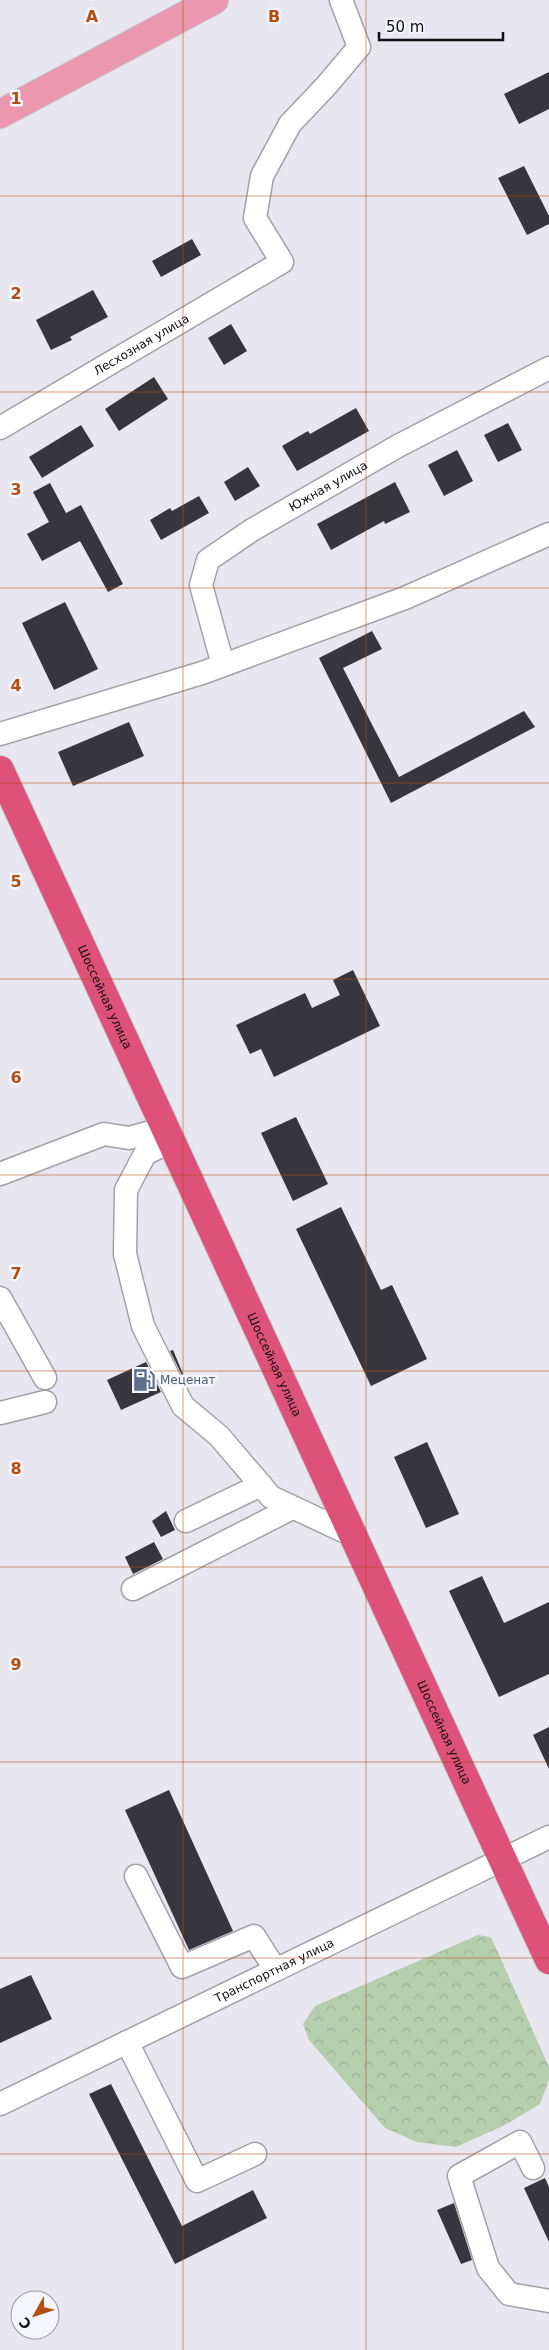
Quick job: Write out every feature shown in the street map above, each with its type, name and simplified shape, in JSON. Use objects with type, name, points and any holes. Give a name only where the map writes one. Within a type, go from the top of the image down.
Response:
[{"type":"highway","name":"Шоссейная улица","points":[[0,770],[549,1960]]},
{"type":"main road","points":[[0,114],[214,0]]},
{"type":"street","name":"Лесхозная улица","points":[[0,428],[282,262],[255,218],[262,176],[290,124],[359,47],[341,0]]},
{"type":"street","name":"Южная улица","points":[[223,665],[201,585],[208,560],[252,530],[398,446],[549,368]]},
{"type":"street","points":[[0,734],[223,665],[405,598],[549,534]]},
{"type":"street","points":[[0,1174],[104,1134],[129,1138],[168,1134]]},
{"type":"street","points":[[168,1134],[145,1154],[126,1190],[125,1254],[143,1326],[183,1406],[219,1436],[271,1497],[352,1534]]},
{"type":"street","points":[[0,1298],[45,1378]]},
{"type":"street","points":[[0,1413],[45,1402]]},
{"type":"street","points":[[186,1521],[261,1485]]},
{"type":"street","points":[[133,1588],[292,1508]]},
{"type":"street","name":"Транспортная улица","points":[[0,2104],[549,1837]]},
{"type":"street","points":[[136,1876],[182,1968],[254,1936],[275,1970]]},
{"type":"street","points":[[127,2042],[197,2181],[255,2154]]},
{"type":"street","points":[[533,2168],[520,2142],[459,2176],[488,2268],[509,2294],[549,2301]]},
{"type":"green space","points":[[478,1935],[491,1937],[549,2067],[549,2080],[540,2104],[505,2125],[456,2147],[417,2142],[385,2128],[309,2040],[303,2024],[315,2006]]},
{"type":"building","points":[[549,72],[549,109],[519,124],[504,94]]},
{"type":"building","points":[[524,166],[549,216],[549,224],[527,235],[498,178]]},
{"type":"building","points":[[192,239],[201,255],[161,277],[152,261]]},
{"type":"building","points":[[93,290],[108,317],[70,337],[72,340],[51,350],[36,320]]},
{"type":"building","points":[[231,324],[247,351],[224,365],[208,338]]},
{"type":"building","points":[[154,377],[168,399],[119,431],[105,409]]},
{"type":"building","points":[[356,408],[369,431],[297,471],[282,446],[308,431],[310,434]]},
{"type":"building","points":[[508,423],[522,450],[498,462],[484,435]]},
{"type":"building","points":[[81,425],[94,446],[42,478],[29,457]]},
{"type":"building","points":[[457,450],[473,481],[444,496],[428,465]]},
{"type":"building","points":[[248,467],[260,486],[235,501],[224,482]]},
{"type":"building","points":[[395,482],[410,512],[385,524],[384,521],[331,550],[317,524]]},
{"type":"building","points":[[50,483],[66,513],[81,505],[123,584],[108,592],[80,541],[42,561],[27,534],[49,522],[33,492]]},
{"type":"building","points":[[199,496],[209,513],[161,540],[150,520],[170,508],[172,511]]},
{"type":"building","points":[[65,602],[98,669],[54,690],[22,623]]},
{"type":"building","points":[[372,631],[382,649],[343,668],[399,777],[524,711],[535,727],[391,803],[319,658]]},
{"type":"building","points":[[129,722],[144,756],[73,786],[58,752]]},
{"type":"building","points":[[353,970],[380,1026],[274,1077],[261,1049],[250,1054],[236,1025],[305,993],[312,1008],[340,995],[333,980]]},
{"type":"building","points":[[296,1117],[328,1184],[293,1201],[261,1133]]},
{"type":"building","points":[[341,1207],[381,1290],[392,1285],[427,1359],[371,1386],[296,1229]]},
{"type":"building","points":[[173,1350],[186,1381],[170,1351]]},
{"type":"building","points":[[146,1362],[161,1392],[121,1410],[107,1380]]},
{"type":"building","points":[[427,1442],[459,1514],[426,1528],[394,1457]]},
{"type":"building","points":[[166,1511],[175,1530],[161,1537],[152,1521]]},
{"type":"building","points":[[154,1542],[163,1559],[133,1574],[125,1557]]},
{"type":"building","points":[[482,1576],[504,1623],[549,1602],[549,1674],[499,1697],[449,1591]]},
{"type":"building","points":[[549,1727],[549,1769],[533,1735]]},
{"type":"building","points":[[169,1790],[233,1931],[189,1950],[125,1810]]},
{"type":"building","points":[[31,1975],[52,2019],[0,2043],[0,1989]]},
{"type":"building","points":[[111,2084],[182,2226],[253,2190],[267,2218],[175,2264],[89,2094]]},
{"type":"building","points":[[545,2178],[549,2187],[549,2242],[524,2188]]},
{"type":"building","points":[[454,2203],[472,2260],[461,2264],[437,2210]]},
{"type":"place","name":"Меценат","points":[[144,1380]]}]
